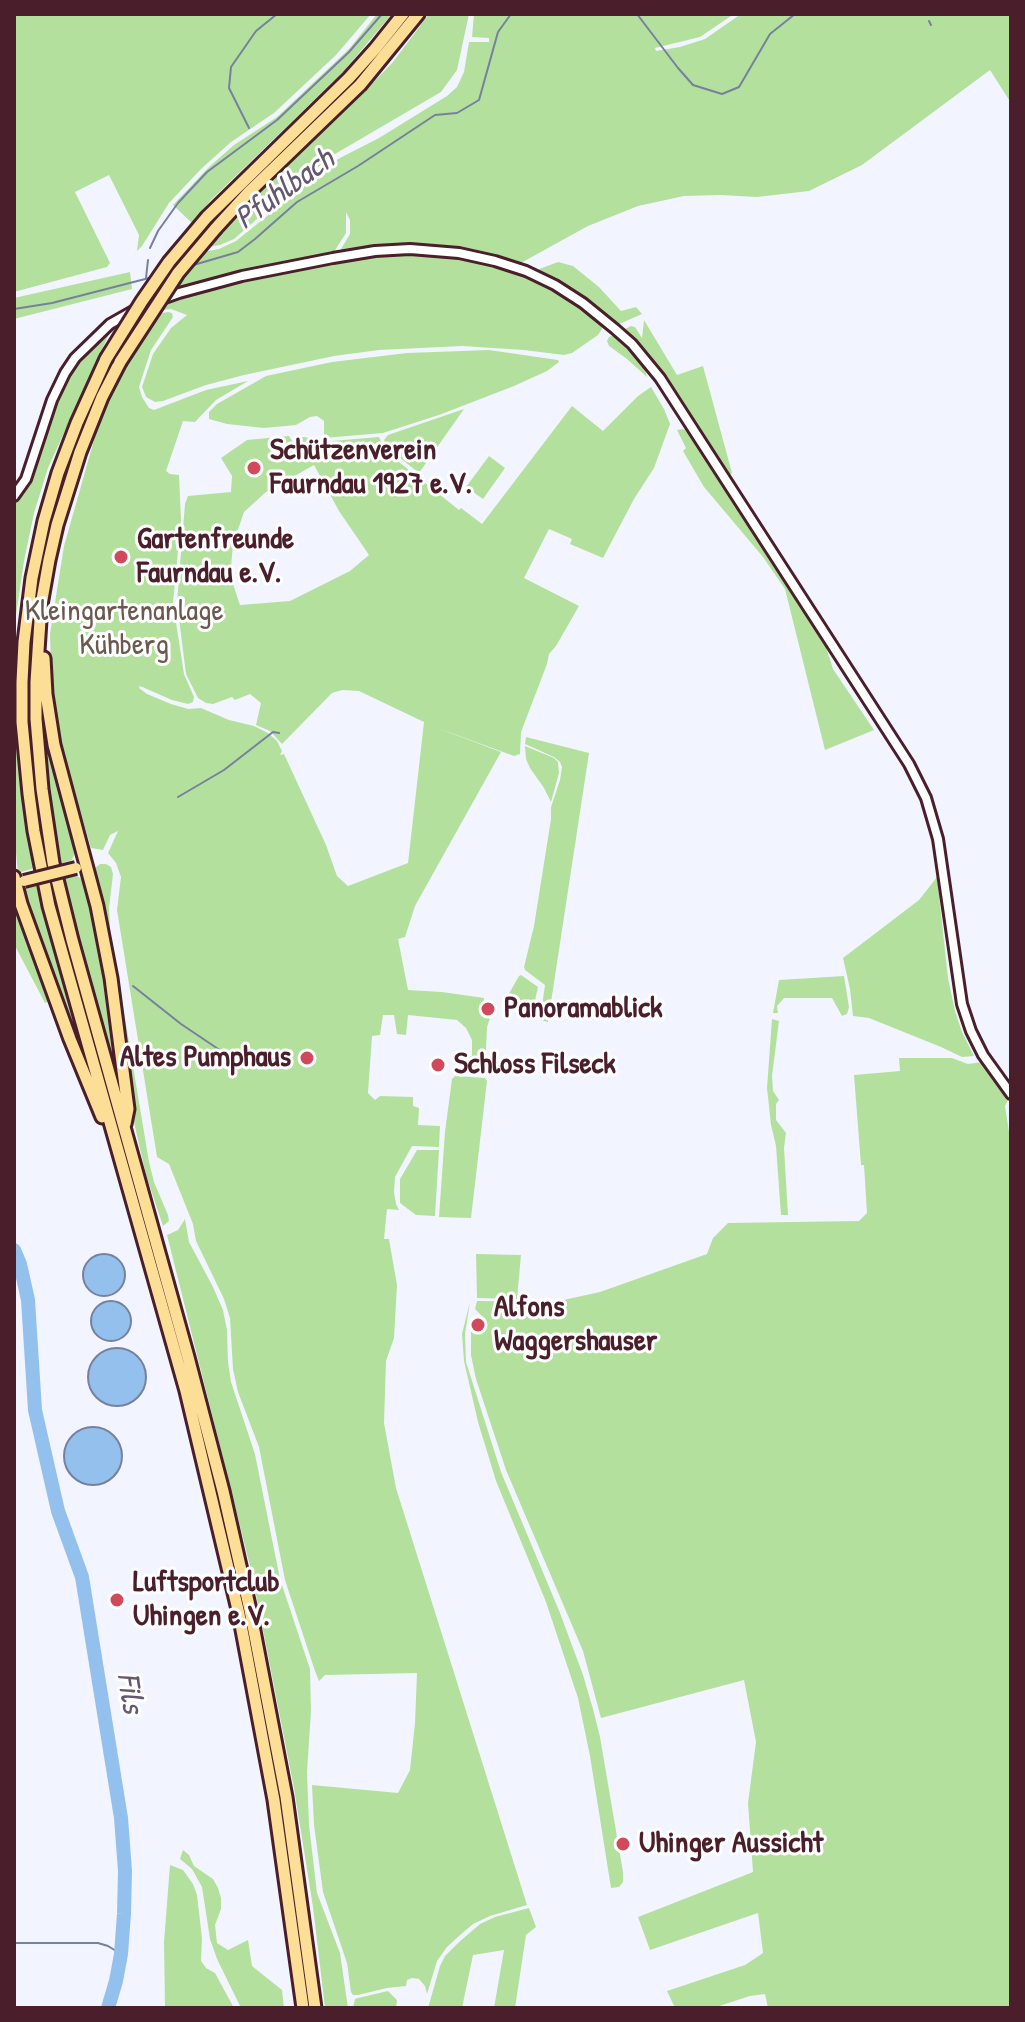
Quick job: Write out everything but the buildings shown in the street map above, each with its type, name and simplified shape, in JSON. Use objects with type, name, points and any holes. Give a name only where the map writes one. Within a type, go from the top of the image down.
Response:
[{"type":"highway","points":[[315,2008],[286,1797],[250,1610],[223,1491],[192,1372],[53,919],[34,831],[22,722],[24,642],[35,563],[50,496],[77,423],[106,359],[160,275],[207,217],[349,78],[403,14]]},
{"type":"highway","points":[[303,2008],[274,1800],[239,1614],[51,851],[36,719],[39,632],[49,560],[66,491],[89,427],[120,362],[178,273],[216,228],[360,85],[418,14]]},
{"type":"highway","points":[[39,632],[54,745],[81,866],[97,906],[111,978],[128,1109],[118,1130]]},
{"type":"highway","points":[[14,687],[17,660],[24,642]]},
{"type":"highway","points":[[18,881],[70,1039],[100,1114],[118,1130]]},
{"type":"main road","points":[[18,881],[81,866]]},
{"type":"street","points":[[14,496],[26,479],[52,400],[65,373],[75,358],[110,324],[140,307],[242,276],[375,251],[410,249],[459,253],[495,261],[555,285],[583,303],[632,344],[660,378],[909,764],[926,798],[938,839],[962,1004],[983,1055],[1011,1094]]},
{"type":"green space","points":[[14,14],[371,14],[336,55],[274,113],[231,142],[201,169],[169,203],[137,251],[139,235],[109,175],[75,192],[110,263],[107,267],[14,292]]},
{"type":"green space","points":[[377,14],[392,14],[342,73],[211,200],[192,223],[173,205],[234,145],[277,117],[349,49]]},
{"type":"green space","points":[[429,14],[469,14],[457,70],[441,92],[335,154],[234,239],[209,247],[256,196],[393,62]]},
{"type":"green space","points":[[474,14],[734,14],[700,37],[655,48],[656,51],[705,39],[741,14],[1011,14],[1011,103],[990,70],[862,165],[809,191],[757,197],[684,196],[638,206],[588,226],[519,264],[461,248],[433,245],[338,254],[350,234],[350,220],[346,212],[346,233],[332,255],[173,291],[203,252],[236,241],[338,159],[379,138],[457,87],[464,72],[469,42],[489,42],[489,38],[472,37]]},
{"type":"green space","points":[[408,252],[458,257],[524,274],[579,305],[601,321],[602,329],[572,353],[564,355],[462,346],[379,350],[244,375],[163,401],[155,402],[146,397],[142,387],[153,354],[171,328],[187,315],[171,309],[160,310],[167,300],[332,261]]},
{"type":"green space","points":[[558,262],[573,266],[599,287],[621,311],[636,307],[642,314],[617,325],[534,271]]},
{"type":"green space","points":[[130,272],[132,289],[14,319],[14,298]]},
{"type":"green space","name":"Kleingartenanlage Kühberg","points":[[168,312],[173,317],[151,350],[139,387],[149,408],[154,410],[206,390],[248,381],[216,400],[195,422],[183,421],[166,471],[179,475],[181,520],[173,603],[184,674],[194,697],[193,702],[188,704],[172,700],[139,688],[171,704],[188,709],[201,708],[254,726],[277,741],[282,751],[280,755],[284,754],[337,876],[348,886],[408,863],[424,722],[359,691],[342,690],[332,693],[282,744],[270,731],[256,725],[261,703],[250,694],[213,704],[198,698],[186,674],[177,602],[188,496],[231,492],[232,476],[221,458],[247,440],[289,436],[299,452],[296,436],[332,441],[379,437],[383,446],[399,462],[459,510],[461,508],[482,524],[572,406],[603,431],[651,387],[670,424],[654,468],[603,558],[570,544],[572,539],[549,529],[524,578],[579,606],[549,654],[521,732],[520,754],[514,756],[432,726],[501,752],[415,906],[405,937],[398,939],[408,990],[484,998],[483,1010],[491,1015],[487,1027],[485,1070],[464,1069],[465,1057],[472,1056],[472,1040],[457,1020],[408,1015],[406,1035],[397,1034],[394,1015],[383,1015],[380,1035],[372,1036],[368,1093],[375,1100],[380,1096],[413,1097],[413,1106],[419,1108],[418,1125],[440,1126],[439,1147],[412,1146],[395,1177],[394,1192],[399,1210],[387,1209],[384,1239],[389,1239],[397,1285],[394,1338],[386,1361],[384,1423],[396,1488],[527,1905],[490,1916],[473,1924],[459,1936],[437,1961],[427,1994],[419,1979],[412,1978],[407,1980],[406,1986],[358,1995],[351,1992],[347,1963],[323,1892],[312,1785],[398,1793],[410,1770],[417,1673],[325,1675],[319,1681],[315,1671],[285,1580],[259,1447],[238,1392],[233,1369],[230,1318],[196,1241],[193,1224],[169,1164],[157,1157],[117,910],[121,877],[108,853],[118,831],[110,835],[103,850],[91,848],[52,700],[50,634],[64,546],[98,426],[116,384],[158,314]],"holes":[[[314,465],[339,511],[369,555],[350,571],[290,601],[240,605],[231,567],[233,544],[244,512],[266,492]]]},
{"type":"green space","points":[[644,320],[677,375],[703,366],[732,473],[729,475],[660,374],[626,334],[625,329],[635,327],[642,338]]},
{"type":"green space","points":[[109,334],[48,468],[34,513],[14,629],[14,504],[28,483],[66,379],[92,347]]},
{"type":"green space","points":[[614,335],[643,363],[647,377],[609,346],[607,341]]},
{"type":"green space","points":[[489,350],[559,362],[514,386],[383,433],[324,438],[324,421],[317,416],[296,425],[264,428],[209,419],[209,412],[217,404],[266,376],[332,362],[407,353]]},
{"type":"green space","points":[[464,409],[419,473],[385,443],[388,435]]},
{"type":"green space","points":[[677,430],[690,432],[824,641],[833,669],[874,730],[825,750],[785,589],[763,557],[704,487],[683,451],[686,448]]},
{"type":"green space","points":[[489,456],[505,468],[483,499],[466,487]]},
{"type":"green space","points":[[49,517],[53,518],[35,619],[31,697],[35,776],[49,866],[45,867],[27,734],[27,655],[37,573]]},
{"type":"green space","points":[[40,698],[73,842],[72,860],[59,864],[45,775]]},
{"type":"green space","points":[[15,705],[21,774],[35,868],[18,873],[14,832]]},
{"type":"green space","points":[[526,737],[589,753],[548,1022],[540,1020],[545,985],[524,967],[534,926],[551,807],[562,767],[554,757],[525,744]]},
{"type":"green space","points":[[525,746],[558,762],[559,773],[551,802],[530,768]]},
{"type":"green space","points":[[100,864],[111,867],[113,874],[110,928],[149,1162],[168,1215],[169,1221],[163,1226],[146,1175],[131,1109],[93,874]]},
{"type":"green space","points":[[70,875],[85,881],[96,927],[113,1024],[120,1091],[92,1000],[61,878]]},
{"type":"green space","points":[[937,877],[948,978],[962,1032],[974,1056],[962,1057],[869,1018],[853,1016],[843,958],[919,900]]},
{"type":"green space","points":[[52,880],[187,1369],[184,1370],[67,958],[48,881]]},
{"type":"green space","points":[[40,883],[89,1072],[68,1027],[22,889]]},
{"type":"green space","points":[[14,904],[49,1001],[45,1003],[14,944]]},
{"type":"green space","points":[[521,975],[538,987],[532,1007],[508,1000]]},
{"type":"green space","points":[[844,976],[849,1007],[847,1014],[842,1016],[832,998],[784,998],[777,1006],[778,1013],[773,1013],[779,980]]},
{"type":"green space","points":[[772,1019],[779,1021],[772,1076],[773,1091],[779,1100],[776,1120],[786,1133],[788,1215],[781,1215],[776,1146],[767,1088]]},
{"type":"green space","points":[[899,1058],[952,1058],[968,1064],[983,1062],[1009,1098],[1005,1106],[1011,1145],[1011,2008],[768,2008],[765,1994],[713,2008],[675,2008],[667,1991],[745,1965],[763,1953],[758,1913],[650,1950],[638,1917],[753,1872],[748,1803],[756,1742],[744,1680],[601,1718],[583,1651],[506,1470],[476,1379],[471,1355],[471,1332],[484,1324],[485,1319],[475,1309],[477,1301],[554,1302],[600,1292],[707,1254],[713,1238],[728,1223],[859,1221],[867,1213],[854,1075],[900,1071]]},
{"type":"green space","points":[[455,1076],[485,1078],[487,1081],[471,1218],[439,1217],[445,1132],[452,1079]]},
{"type":"green space","points":[[417,1150],[439,1150],[435,1216],[416,1215],[400,1203],[400,1179]]},
{"type":"green space","points":[[185,1219],[189,1242],[223,1310],[231,1382],[255,1454],[280,1579],[310,1669],[309,1825],[317,1893],[340,1953],[348,2008],[325,2008],[294,1788],[252,1574],[167,1235],[178,1230]]},
{"type":"green space","points":[[476,1254],[521,1255],[517,1299],[477,1298]]},
{"type":"green space","points":[[470,1302],[465,1334],[466,1362],[501,1472],[560,1613],[593,1709],[623,1872],[623,1882],[619,1887],[611,1888],[578,1698],[546,1602],[496,1481],[478,1422],[464,1361],[462,1334]]},
{"type":"green space","points":[[183,1850],[194,1866],[213,1879],[218,1888],[221,1909],[215,1925],[217,1943],[228,1950],[248,1940],[252,1966],[282,1990],[284,2008],[241,2008],[210,1939],[202,1887],[192,1869],[180,1859]]},
{"type":"green space","points":[[170,1865],[183,1870],[193,1884],[202,1938],[201,1961],[215,1973],[234,2008],[165,2008],[164,1942]]},
{"type":"green space","points":[[529,1908],[536,1927],[526,1935],[515,2008],[494,2008],[504,1950],[473,1955],[462,2008],[428,2008],[440,1966],[458,1943],[480,1924]]},
{"type":"green space","points":[[388,1991],[397,2000],[396,2008],[353,2008],[355,1999]]},
{"type":"water","points":[[104,1254],[119,1260],[125,1275],[119,1290],[104,1296],[89,1290],[83,1275],[89,1260]]},
{"type":"water","points":[[111,1301],[125,1307],[131,1321],[125,1335],[111,1341],[97,1335],[91,1321],[97,1307]]},
{"type":"water","points":[[117,1348],[138,1356],[146,1377],[138,1398],[117,1406],[96,1398],[88,1377],[96,1356]]},
{"type":"water","points":[[93,1427],[104,1429],[113,1436],[120,1445],[120,1467],[113,1476],[104,1483],[93,1485],[82,1483],[73,1476],[66,1467],[64,1456],[66,1445],[73,1436],[82,1429]]},
{"type":"waterway","points":[[249,128],[229,88],[231,67],[256,31],[277,14]]},
{"type":"waterway","points":[[150,248],[178,203],[207,172],[277,120],[349,52],[382,14]]},
{"type":"waterway","name":"Pfuhlbach","points":[[190,266],[238,252],[297,202],[435,115],[457,113],[479,100],[498,32],[511,14]]},
{"type":"waterway","name":"Pfuhlbach","points":[[637,14],[693,85],[722,94],[739,87],[770,34],[795,14]]},
{"type":"waterway","points":[[929,21],[931,25]]},
{"type":"waterway","points":[[146,278],[148,260]]},
{"type":"waterway","name":"Pfuhlbach","points":[[14,309],[52,303],[153,277]]},
{"type":"waterway","points":[[178,797],[224,770],[273,732],[279,733]]},
{"type":"waterway","points":[[133,986],[181,1024],[239,1063]]},
{"type":"waterway","name":"Fils","points":[[14,1250],[28,1300],[35,1410],[58,1511],[82,1577],[121,1818],[124,1914],[121,1954],[108,2008]]},
{"type":"waterway","points":[[14,1943],[98,1943],[121,1954]]},
{"type":"place","name":"Schützenverein Faurndau 1927 e.V.","points":[[254,468]]},
{"type":"place","name":"Gartenfreunde Faurndau e.V.","points":[[121,557]]},
{"type":"place","name":"Panoramablick","points":[[488,1009]]},
{"type":"place","name":"Altes Pumphaus","points":[[307,1058]]},
{"type":"place","name":"Schloss Filseck","points":[[438,1065]]},
{"type":"place","name":"Alfons Waggershauser","points":[[478,1325]]},
{"type":"place","name":"Luftsportclub Uhingen e.V.","points":[[117,1600]]},
{"type":"place","name":"Uhinger Aussicht","points":[[623,1844]]}]
